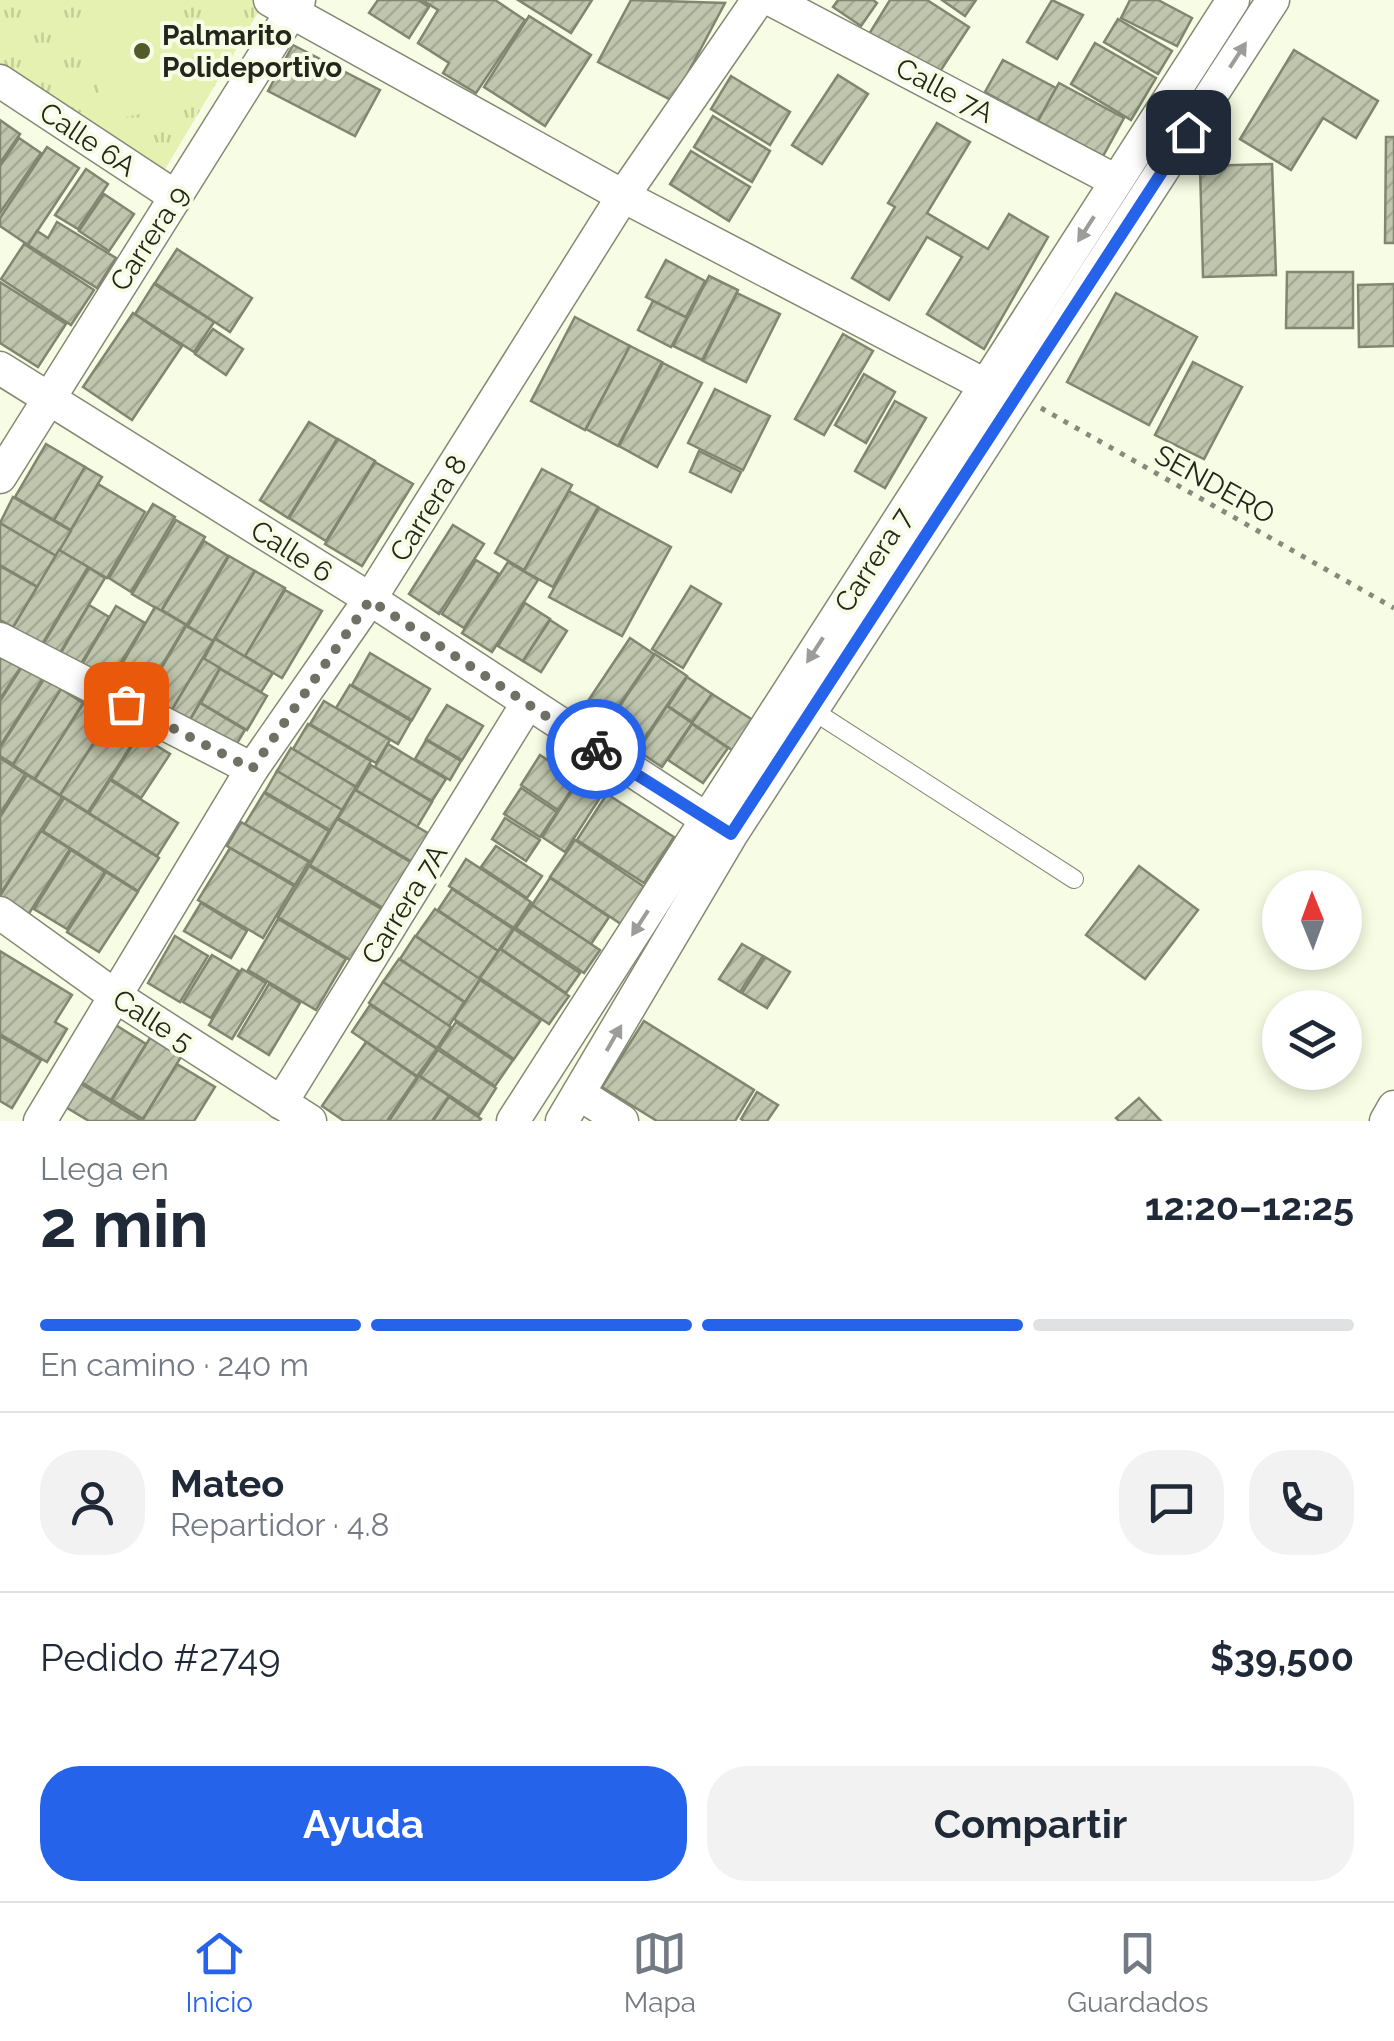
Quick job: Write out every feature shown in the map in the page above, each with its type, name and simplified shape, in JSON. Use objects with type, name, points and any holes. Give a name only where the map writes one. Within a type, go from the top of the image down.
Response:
[{"type":"street","name":"Carrera 8","points":[[40,1121],[252,769],[370,600],[623,196],[758,0]]},
{"type":"street","name":"Calle 7A","points":[[772,0],[1116,181]]},
{"type":"street","name":"Carrera 7","points":[[572,1108],[718,828],[812,710],[1001,390],[1116,181],[1233,0]]},
{"type":"street","name":"Carrera 7","points":[[513,1121],[718,828],[1001,390],[1274,0]]},
{"type":"street","points":[[286,5],[623,196],[1001,390]]},
{"type":"street","name":"Carrera 9","points":[[0,478],[176,197],[286,5]]},
{"type":"street","name":"Calle 6A","points":[[0,81],[176,197]]},
{"type":"street","name":"Calle 6","points":[[0,368],[370,600],[718,828]]},
{"type":"street","points":[[0,639],[252,769]]},
{"type":"street","name":"Carrera 7A","points":[[281,1103],[527,704]]},
{"type":"street","name":"Calle 5","points":[[0,913],[114,995],[310,1121]]},
{"type":"street","points":[[1386,1121],[1394,1107]]},
{"type":"street","points":[[572,1108],[622,1121]]},
{"type":"lane","points":[[812,710],[1074,879]]},
{"type":"path","name":"SENDERO","points":[[1001,390],[1394,608]]},
{"type":"green space","points":[[0,0],[265,1],[164,171],[0,67]]},
{"type":"green space","name":"Palmarito Polideportivo","points":[[82,0],[180,0],[202,101],[107,121]]},
{"type":"building","points":[[378,0],[418,0],[429,7],[409,38],[369,13]]},
{"type":"building","points":[[422,0],[495,0],[525,20],[476,93],[443,73],[449,63],[418,43],[438,10]]},
{"type":"building","points":[[518,0],[592,0],[571,33]]},
{"type":"building","points":[[631,0],[725,3],[673,101],[598,62]]},
{"type":"building","points":[[838,0],[877,3],[861,26],[833,7]]},
{"type":"building","points":[[890,0],[927,0],[969,27],[937,76],[869,34]]},
{"type":"building","points":[[942,0],[976,0],[965,16]]},
{"type":"building","points":[[1052,0],[1083,15],[1057,59],[1027,42]]},
{"type":"building","points":[[1130,0],[1158,0],[1192,18],[1177,46],[1121,18]]},
{"type":"building","points":[[529,16],[591,55],[545,126],[484,87]]},
{"type":"building","points":[[1118,19],[1172,51],[1158,74],[1104,42]]},
{"type":"building","points":[[1095,43],[1156,78],[1131,120],[1071,84]]},
{"type":"building","points":[[293,45],[380,90],[355,136],[268,91]]},
{"type":"building","points":[[1294,50],[1378,101],[1356,138],[1323,118],[1291,170],[1240,139]]},
{"type":"building","points":[[1003,60],[1056,88],[1038,121],[985,92]]},
{"type":"building","points":[[838,75],[868,94],[822,164],[792,145]]},
{"type":"building","points":[[731,76],[790,112],[770,145],[711,109]]},
{"type":"building","points":[[1059,83],[1124,118],[1103,156],[1038,121]]},
{"type":"building","points":[[713,116],[770,151],[752,182],[694,147]]},
{"type":"building","points":[[0,120],[20,134],[0,163]]},
{"type":"building","points":[[937,123],[970,142],[927,213],[988,249],[1009,214],[1048,237],[984,349],[927,314],[962,257],[927,237],[889,300],[852,278],[895,207],[888,203]]},
{"type":"building","points":[[1386,137],[1394,137],[1394,243],[1385,243]]},
{"type":"building","points":[[19,138],[41,153],[0,213],[0,166]]},
{"type":"building","points":[[47,147],[79,168],[28,245],[0,226],[0,218]]},
{"type":"building","points":[[691,151],[750,187],[729,221],[670,184]]},
{"type":"building","points":[[1272,164],[1276,275],[1203,277],[1200,166]]},
{"type":"building","points":[[86,169],[108,184],[78,229],[55,215]]},
{"type":"building","points":[[104,194],[134,214],[109,251],[79,231]]},
{"type":"building","points":[[57,222],[116,258],[97,288],[28,245],[37,231],[48,238]]},
{"type":"building","points":[[24,244],[94,290],[71,325],[1,279]]},
{"type":"building","points":[[177,249],[252,298],[230,332],[155,283]]},
{"type":"building","points":[[666,260],[705,281],[686,317],[646,297]]},
{"type":"building","points":[[1287,272],[1353,272],[1353,328],[1286,328]]},
{"type":"building","points":[[709,276],[738,290],[702,360],[673,346]]},
{"type":"building","points":[[0,282],[66,324],[38,367],[0,343]]},
{"type":"building","points":[[154,284],[214,322],[194,352],[135,314]]},
{"type":"building","points":[[1394,284],[1394,346],[1359,347],[1358,285]]},
{"type":"building","points":[[737,293],[780,314],[746,382],[703,361]]},
{"type":"building","points":[[1116,293],[1197,337],[1149,425],[1067,382]]},
{"type":"building","points":[[653,301],[687,318],[671,347],[638,330]]},
{"type":"building","points":[[133,313],[182,346],[132,420],[83,387]]},
{"type":"building","points":[[575,317],[630,346],[585,430],[531,401]]},
{"type":"building","points":[[213,329],[243,349],[226,375],[195,354]]},
{"type":"building","points":[[843,334],[873,351],[824,435],[795,419]]},
{"type":"building","points":[[630,346],[662,362],[618,446],[586,429]]},
{"type":"building","points":[[1193,362],[1242,387],[1204,459],[1155,435]]},
{"type":"building","points":[[663,363],[702,383],[657,467],[619,446]]},
{"type":"building","points":[[864,374],[895,392],[866,443],[835,425]]},
{"type":"building","points":[[715,389],[770,416],[743,470],[688,443]]},
{"type":"building","points":[[895,401],[926,418],[885,488],[855,471]]},
{"type":"building","points":[[309,422],[337,439],[288,518],[260,500]]},
{"type":"building","points":[[338,439],[375,461],[326,541],[289,518]]},
{"type":"building","points":[[46,444],[85,467],[54,520],[15,497]]},
{"type":"building","points":[[699,451],[741,472],[731,492],[690,472]]},
{"type":"building","points":[[375,462],[413,484],[362,566],[325,544]]},
{"type":"building","points":[[85,467],[102,477],[71,530],[54,520]]},
{"type":"building","points":[[542,469],[572,485],[524,570],[495,553]]},
{"type":"building","points":[[98,484],[145,512],[107,578],[59,550]]},
{"type":"building","points":[[569,491],[598,507],[553,587],[524,571]]},
{"type":"building","points":[[13,497],[71,531],[56,556],[0,523]]},
{"type":"building","points":[[153,504],[175,517],[131,592],[109,578]]},
{"type":"building","points":[[599,508],[671,547],[622,636],[549,597]]},
{"type":"building","points":[[176,520],[205,537],[161,611],[132,594]]},
{"type":"building","points":[[0,523],[56,556],[38,587],[0,565]]},
{"type":"building","points":[[453,525],[484,544],[439,614],[409,594]]},
{"type":"building","points":[[204,541],[228,556],[187,625],[162,610]]},
{"type":"building","points":[[59,550],[88,567],[41,646],[12,629]]},
{"type":"building","points":[[229,556],[255,571],[213,641],[188,626]]},
{"type":"building","points":[[476,560],[499,574],[464,628],[442,614]]},
{"type":"building","points":[[508,562],[538,580],[492,652],[462,633]]},
{"type":"building","points":[[0,566],[37,587],[13,627],[0,620]]},
{"type":"building","points":[[89,568],[105,578],[58,656],[42,646]]},
{"type":"building","points":[[255,571],[285,588],[245,657],[215,638]]},
{"type":"building","points":[[691,586],[721,604],[683,668],[652,649]]},
{"type":"building","points":[[285,590],[322,611],[282,678],[245,656]]},
{"type":"building","points":[[525,603],[550,619],[523,661],[498,646]]},
{"type":"building","points":[[89,605],[109,617],[79,667],[59,656]]},
{"type":"building","points":[[116,606],[145,623],[109,682],[81,666]]},
{"type":"building","points":[[155,607],[186,625],[142,699],[112,681]]},
{"type":"building","points":[[550,620],[567,631],[541,672],[523,661]]},
{"type":"building","points":[[186,626],[213,641],[167,718],[141,703]]},
{"type":"building","points":[[630,638],[654,654],[607,723],[584,707]]},
{"type":"building","points":[[215,639],[273,673],[261,692],[204,659]]},
{"type":"building","points":[[0,651],[24,662],[0,699]]},
{"type":"building","points":[[370,653],[430,689],[412,720],[352,685]]},
{"type":"building","points":[[655,654],[687,676],[639,746],[607,725]]},
{"type":"building","points":[[203,658],[220,668],[185,728],[167,718]]},
{"type":"building","points":[[25,662],[45,675],[0,746],[0,701]]},
{"type":"building","points":[[220,669],[267,696],[247,730],[201,703]]},
{"type":"building","points":[[46,676],[63,686],[13,764],[0,756],[0,748]]},
{"type":"building","points":[[687,677],[712,694],[692,722],[668,706]]},
{"type":"building","points":[[350,685],[411,721],[398,744],[336,708]]},
{"type":"building","points":[[61,689],[83,703],[35,779],[13,765]]},
{"type":"building","points":[[712,694],[756,722],[735,752],[692,723]]},
{"type":"building","points":[[85,701],[110,718],[60,795],[35,779]]},
{"type":"building","points":[[324,701],[390,740],[376,763],[310,724]]},
{"type":"building","points":[[200,703],[245,730],[230,755],[185,729]]},
{"type":"building","points":[[447,705],[483,726],[462,760],[426,739]]},
{"type":"building","points":[[667,706],[692,723],[662,767],[638,751]]},
{"type":"building","points":[[110,718],[138,735],[88,812],[60,795]]},
{"type":"building","points":[[308,724],[371,761],[356,787],[293,749]]},
{"type":"building","points":[[692,724],[728,748],[703,783],[668,760]]},
{"type":"building","points":[[139,735],[170,754],[141,798],[111,779]]},
{"type":"building","points":[[426,740],[461,761],[450,780],[415,759]]},
{"type":"building","points":[[388,744],[446,779],[432,801],[375,767]]},
{"type":"building","points":[[291,748],[356,787],[342,810],[277,771]]},
{"type":"building","points":[[540,755],[578,780],[558,810],[521,785]]},
{"type":"building","points":[[0,758],[25,774],[0,814]]},
{"type":"building","points":[[371,765],[432,802],[417,827],[356,790]]},
{"type":"building","points":[[277,771],[342,810],[330,830],[265,792]]},
{"type":"building","points":[[27,775],[62,797],[1,893],[0,817]]},
{"type":"building","points":[[110,780],[178,823],[157,856],[89,813]]},
{"type":"building","points":[[578,781],[601,796],[565,852],[542,837]]},
{"type":"building","points":[[521,788],[557,812],[540,837],[504,814]]},
{"type":"building","points":[[355,790],[431,835],[414,863],[338,818]]},
{"type":"building","points":[[264,793],[329,831],[311,862],[245,824]]},
{"type":"building","points":[[607,794],[674,837],[644,883],[577,840]]},
{"type":"building","points":[[64,798],[159,858],[138,891],[43,831]]},
{"type":"building","points":[[505,818],[540,840],[526,861],[492,839]]},
{"type":"building","points":[[337,819],[412,863],[385,909],[310,865]]},
{"type":"building","points":[[241,822],[309,862],[295,885],[227,846]]},
{"type":"building","points":[[41,831],[70,849],[28,915],[0,896]]},
{"type":"building","points":[[575,840],[646,888],[621,924],[550,877]]},
{"type":"building","points":[[496,846],[542,876],[527,898],[481,867]]},
{"type":"building","points":[[230,848],[294,886],[263,938],[198,900]]},
{"type":"building","points":[[71,850],[105,872],[67,929],[34,909]]},
{"type":"building","points":[[466,859],[531,902],[514,928],[449,886]]},
{"type":"building","points":[[309,866],[383,910],[352,961],[278,917]]},
{"type":"building","points":[[1139,866],[1198,910],[1145,979],[1086,935]]},
{"type":"building","points":[[106,872],[138,892],[99,952],[67,932]]},
{"type":"building","points":[[550,878],[609,917],[591,944],[532,905]]},
{"type":"building","points":[[452,889],[513,929],[498,951],[438,910]]},
{"type":"building","points":[[201,903],[247,931],[231,958],[184,931]]},
{"type":"building","points":[[532,905],[600,950],[584,973],[516,928]]},
{"type":"building","points":[[435,909],[498,951],[479,979],[416,936]]},
{"type":"building","points":[[278,919],[346,959],[316,1010],[248,970]]},
{"type":"building","points":[[514,929],[580,973],[566,993],[501,949]]},
{"type":"building","points":[[175,936],[208,956],[180,1002],[148,983]]},
{"type":"building","points":[[415,936],[480,979],[465,1002],[400,959]]},
{"type":"building","points":[[742,944],[763,956],[740,992],[719,979]]},
{"type":"building","points":[[500,949],[569,996],[549,1024],[480,978]]},
{"type":"building","points":[[0,951],[72,995],[55,1022],[67,1029],[47,1062],[0,1034]]},
{"type":"building","points":[[212,955],[239,971],[211,1018],[183,1002]]},
{"type":"building","points":[[765,957],[790,972],[767,1008],[742,993]]},
{"type":"building","points":[[399,959],[464,1002],[449,1026],[383,982]]},
{"type":"building","points":[[242,969],[266,983],[232,1039],[209,1025]]},
{"type":"building","points":[[480,980],[541,1020],[514,1059],[454,1019]]},
{"type":"building","points":[[383,982],[451,1027],[437,1048],[369,1003]]},
{"type":"building","points":[[269,984],[300,1003],[269,1055],[238,1036]]},
{"type":"building","points":[[370,1005],[437,1049],[417,1076],[352,1032]]},
{"type":"building","points":[[644,1021],[754,1090],[735,1121],[657,1121],[602,1087]]},
{"type":"building","points":[[456,1022],[513,1060],[495,1086],[439,1048]]},
{"type":"building","points":[[114,1024],[146,1044],[111,1100],[78,1080]]},
{"type":"building","points":[[0,1036],[41,1060],[12,1108],[0,1101]]},
{"type":"building","points":[[150,1038],[181,1057],[143,1119],[112,1100]]},
{"type":"building","points":[[366,1042],[417,1077],[387,1121],[344,1121],[322,1106]]},
{"type":"building","points":[[438,1050],[496,1088],[479,1115],[420,1076]]},
{"type":"building","points":[[177,1064],[215,1087],[194,1121],[142,1121]]},
{"type":"building","points":[[419,1076],[449,1096],[432,1121],[389,1121]]},
{"type":"building","points":[[78,1082],[142,1121],[89,1121],[64,1106]]},
{"type":"building","points":[[757,1092],[778,1105],[767,1121],[744,1121],[741,1119]]},
{"type":"building","points":[[449,1097],[481,1119],[433,1121]]},
{"type":"building","points":[[1139,1098],[1161,1121],[1116,1118]]},
{"type":"way so far","points":[[126,704],[252,769],[370,600],[596,749]]},
{"type":"place","name":"Palmarito Polideportivo","points":[[142,51]]},
{"type":"route","points":[[596,749],[731,834],[953,499],[1016,395],[1188,132]]}]
